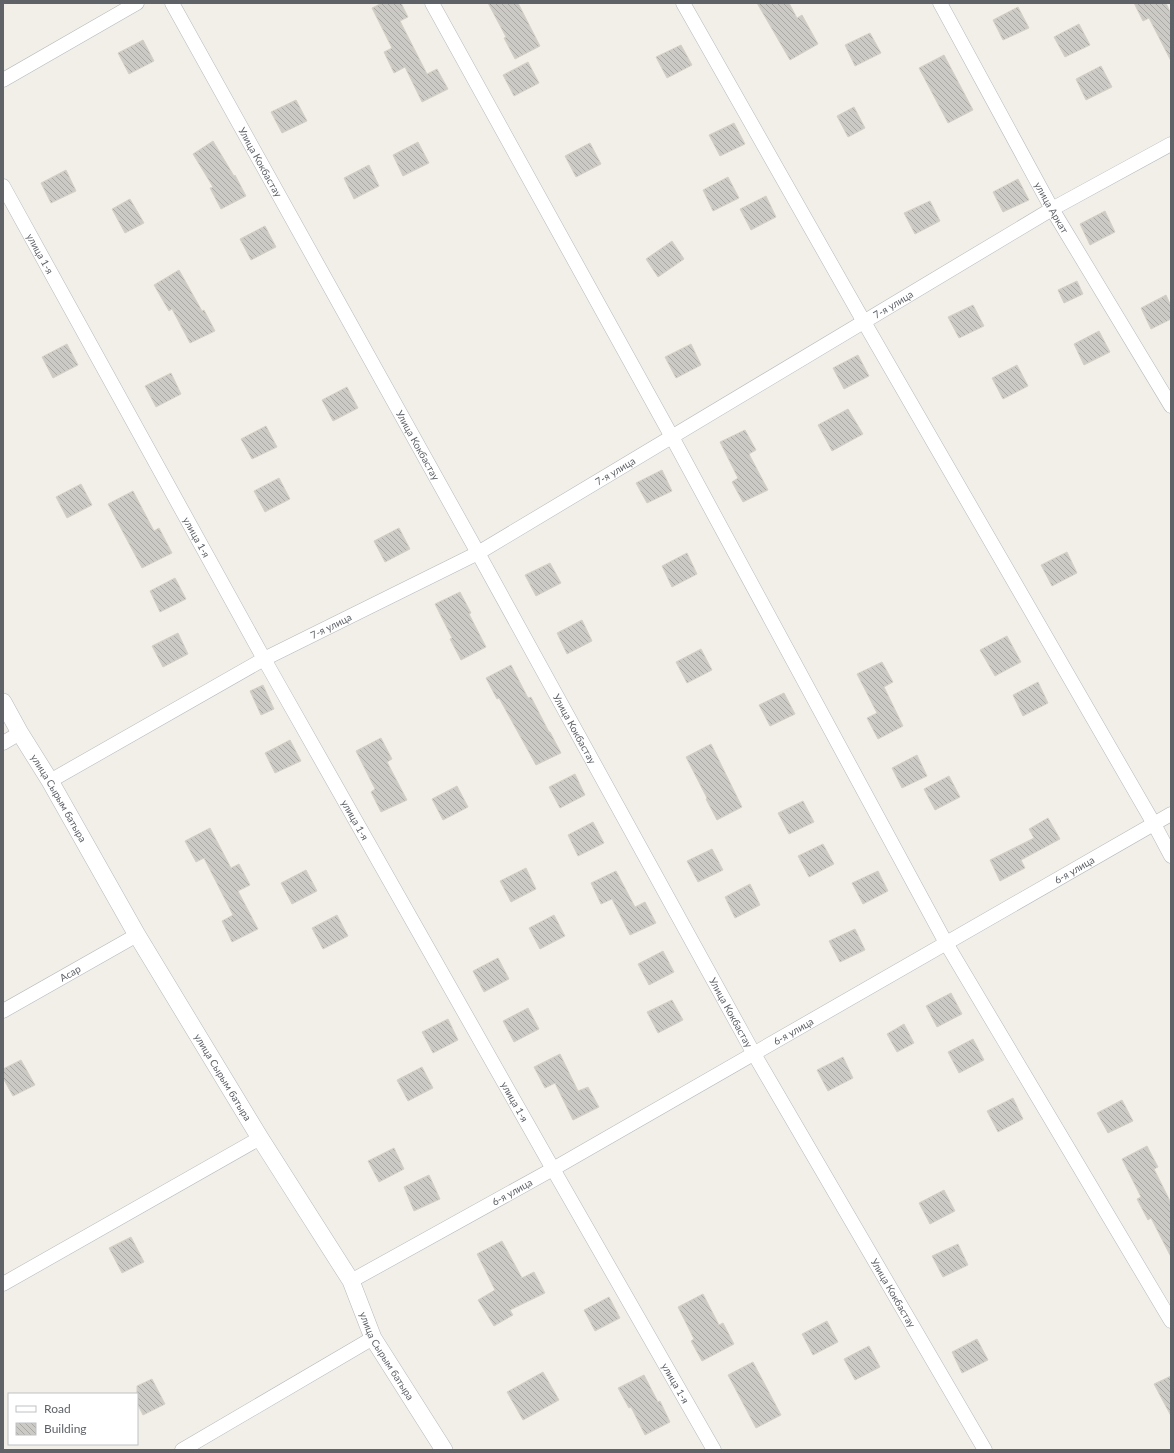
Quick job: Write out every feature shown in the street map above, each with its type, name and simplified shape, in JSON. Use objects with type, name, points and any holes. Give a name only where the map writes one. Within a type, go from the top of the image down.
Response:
[{"type":"street","points":[[3,80],[137,3]]},
{"type":"street","name":"Улица Кокбастау","points":[[172,3],[478,553],[754,1054],[985,1450]]},
{"type":"street","points":[[432,3],[672,437],[946,944],[1171,1321]]},
{"type":"street","points":[[683,3],[864,322],[1154,824],[1171,856]]},
{"type":"street","name":"улица Аркат","points":[[940,3],[1052,209],[1171,406]]},
{"type":"street","name":"7-я улица","points":[[50,781],[264,659],[478,553],[1052,209],[1171,144]]},
{"type":"street","name":"улица 1-я","points":[[3,186],[264,659],[714,1450]]},
{"type":"street","name":"улица Сырым батыра","points":[[3,702],[20,733],[50,781],[137,935],[260,1138],[351,1282],[373,1338],[444,1450]]},
{"type":"street","points":[[3,744],[20,733]]},
{"type":"street","name":"6-я улица","points":[[351,1282],[553,1169],[1171,814]]},
{"type":"street","name":"Асар","points":[[3,1011],[137,935]]},
{"type":"street","points":[[3,1284],[260,1138]]},
{"type":"street","points":[[182,1450],[373,1338]]},
{"type":"building","points":[[382,3],[401,3],[408,17],[400,21],[427,74],[437,69],[448,89],[422,102],[405,67],[394,73],[384,52],[392,48],[372,8]]},
{"type":"building","points":[[488,3],[518,3],[540,46],[515,59],[504,38],[506,37]]},
{"type":"building","points":[[757,3],[789,3],[797,18],[802,15],[818,44],[790,60]]},
{"type":"building","points":[[1134,3],[1166,3],[1171,14],[1171,61],[1149,18],[1143,21]]},
{"type":"building","points":[[1018,7],[1029,28],[1003,40],[993,20]]},
{"type":"building","points":[[1079,24],[1090,45],[1065,57],[1054,37]]},
{"type":"building","points":[[870,33],[881,53],[855,66],[845,45]]},
{"type":"building","points":[[143,40],[154,61],[129,74],[118,53]]},
{"type":"building","points":[[681,45],[692,65],[667,78],[656,57]]},
{"type":"building","points":[[944,55],[973,110],[948,123],[919,68]]},
{"type":"building","points":[[528,62],[539,83],[514,96],[503,75]]},
{"type":"building","points":[[1101,66],[1112,87],[1086,100],[1076,79]]},
{"type":"building","points":[[296,100],[307,121],[282,133],[271,112]]},
{"type":"building","points":[[854,107],[865,128],[848,137],[837,116]]},
{"type":"building","points":[[734,123],[745,144],[720,156],[709,135]]},
{"type":"building","points":[[213,141],[234,176],[235,175],[246,196],[221,209],[210,188],[213,187],[193,154]]},
{"type":"building","points":[[418,142],[429,163],[403,176],[393,155]]},
{"type":"building","points":[[590,143],[601,164],[576,177],[565,156]]},
{"type":"building","points":[[369,165],[379,186],[354,199],[344,178]]},
{"type":"building","points":[[66,170],[76,191],[51,203],[41,183]]},
{"type":"building","points":[[728,177],[739,198],[713,211],[703,190]]},
{"type":"building","points":[[1018,179],[1029,200],[1003,212],[993,192]]},
{"type":"building","points":[[766,196],[776,217],[751,230],[740,209]]},
{"type":"building","points":[[130,199],[144,223],[125,233],[112,209]]},
{"type":"building","points":[[930,201],[940,221],[915,234],[904,213]]},
{"type":"building","points":[[1105,211],[1115,232],[1090,245],[1080,224]]},
{"type":"building","points":[[265,226],[276,247],[251,260],[240,239]]},
{"type":"building","points":[[672,241],[684,259],[658,277],[646,259]]},
{"type":"building","points":[[179,270],[202,311],[204,310],[215,331],[190,343],[172,309],[169,311],[154,285]]},
{"type":"building","points":[[1077,281],[1083,294],[1064,303],[1058,290]]},
{"type":"building","points":[[1166,295],[1171,306],[1171,319],[1151,329],[1141,308]]},
{"type":"building","points":[[973,305],[984,326],[959,338],[948,317]]},
{"type":"building","points":[[1099,331],[1110,352],[1084,365],[1074,344]]},
{"type":"building","points":[[67,344],[78,365],[53,378],[42,357]]},
{"type":"building","points":[[691,344],[701,365],[676,378],[665,357]]},
{"type":"building","points":[[858,355],[869,376],[844,389],[833,368]]},
{"type":"building","points":[[1017,365],[1028,386],[1003,399],[992,378]]},
{"type":"building","points":[[171,373],[181,394],[156,407],[145,386]]},
{"type":"building","points":[[347,387],[358,408],[333,421],[322,400]]},
{"type":"building","points":[[848,409],[863,434],[832,451],[818,425]]},
{"type":"building","points":[[266,426],[277,447],[252,459],[241,439]]},
{"type":"building","points":[[745,430],[756,450],[749,454],[768,490],[743,502],[732,482],[738,478],[720,442]]},
{"type":"building","points":[[662,470],[672,491],[647,503],[636,483]]},
{"type":"building","points":[[279,478],[290,499],[265,512],[254,491]]},
{"type":"building","points":[[81,484],[92,505],[67,518],[56,497]]},
{"type":"building","points":[[133,491],[154,531],[159,528],[172,553],[142,568],[108,504]]},
{"type":"building","points":[[399,528],[410,549],[385,562],[374,541]]},
{"type":"building","points":[[1067,552],[1077,573],[1052,586],[1041,565]]},
{"type":"building","points":[[687,553],[697,574],[672,587],[662,566]]},
{"type":"building","points":[[550,563],[561,583],[536,596],[525,575]]},
{"type":"building","points":[[175,578],[186,599],[160,612],[150,591]]},
{"type":"building","points":[[460,592],[471,613],[469,614],[486,647],[461,660],[435,604]]},
{"type":"building","points":[[582,620],[592,641],[567,654],[557,633]]},
{"type":"building","points":[[178,633],[188,654],[163,667],[152,646]]},
{"type":"building","points":[[1007,636],[1021,662],[995,676],[980,650]]},
{"type":"building","points":[[701,649],[712,670],[687,683],[676,662]]},
{"type":"building","points":[[882,662],[893,682],[884,687],[903,726],[878,739],[867,718],[877,713],[857,674]]},
{"type":"building","points":[[511,665],[528,698],[531,697],[561,753],[536,765],[499,698],[497,699],[486,678]]},
{"type":"building","points":[[1038,682],[1048,703],[1023,716],[1013,695]]},
{"type":"building","points":[[263,685],[274,709],[261,715],[250,691]]},
{"type":"building","points":[[784,693],[795,714],[770,726],[759,705]]},
{"type":"building","points":[[381,738],[392,759],[387,762],[407,800],[381,812],[371,792],[375,789],[356,751]]},
{"type":"building","points":[[290,740],[301,761],[275,773],[265,753]]},
{"type":"building","points":[[711,744],[742,807],[717,820],[686,757]]},
{"type":"building","points":[[917,755],[927,776],[902,788],[892,768]]},
{"type":"building","points":[[575,774],[585,795],[560,808],[549,787]]},
{"type":"building","points":[[949,776],[960,797],[935,810],[924,789]]},
{"type":"building","points":[[457,786],[468,807],[443,820],[432,799]]},
{"type":"building","points":[[803,801],[814,822],[789,834],[778,813]]},
{"type":"building","points":[[1048,818],[1060,839],[1021,860],[1025,868],[1000,881],[990,860],[1034,838],[1029,829]]},
{"type":"building","points":[[593,822],[604,843],[578,856],[568,835]]},
{"type":"building","points":[[210,828],[231,868],[239,864],[250,885],[238,891],[258,929],[232,942],[222,921],[233,915],[204,858],[196,862],[185,841]]},
{"type":"building","points":[[823,844],[834,864],[809,877],[798,856]]},
{"type":"building","points":[[712,849],[723,870],[698,882],[687,861]]},
{"type":"building","points":[[526,868],[536,889],[511,902],[500,881]]},
{"type":"building","points":[[306,870],[317,891],[292,904],[281,883]]},
{"type":"building","points":[[616,871],[635,907],[645,902],[656,923],[630,935],[612,899],[601,904],[591,883]]},
{"type":"building","points":[[878,871],[888,891],[863,904],[852,883]]},
{"type":"building","points":[[750,884],[760,905],[735,918],[725,897]]},
{"type":"building","points":[[337,915],[348,936],[323,949],[312,928]]},
{"type":"building","points":[[554,915],[565,936],[540,949],[529,928]]},
{"type":"building","points":[[855,929],[865,950],[840,962],[829,941]]},
{"type":"building","points":[[663,951],[674,972],[649,985],[638,964]]},
{"type":"building","points":[[498,958],[509,979],[484,992],[473,971]]},
{"type":"building","points":[[951,993],[962,1014],[937,1027],[926,1006]]},
{"type":"building","points":[[672,1000],[683,1020],[658,1033],[647,1012]]},
{"type":"building","points":[[528,1008],[539,1029],[514,1042],[503,1021]]},
{"type":"building","points":[[448,1019],[458,1040],[433,1053],[422,1032]]},
{"type":"building","points":[[904,1024],[914,1043],[897,1052],[887,1034]]},
{"type":"building","points":[[973,1039],[984,1060],[959,1073],[948,1052]]},
{"type":"building","points":[[560,1054],[578,1091],[588,1087],[599,1107],[573,1120],[555,1083],[545,1088],[534,1067]]},
{"type":"building","points":[[843,1057],[853,1078],[828,1091],[817,1070]]},
{"type":"building","points":[[21,1060],[35,1085],[13,1096],[3,1078],[3,1069]]},
{"type":"building","points":[[422,1067],[433,1088],[408,1101],[397,1080]]},
{"type":"building","points":[[1013,1098],[1023,1119],[998,1132],[987,1111]]},
{"type":"building","points":[[1122,1100],[1133,1121],[1108,1133],[1097,1113]]},
{"type":"building","points":[[1147,1146],[1158,1167],[1154,1169],[1171,1203],[1171,1257],[1151,1218],[1148,1220],[1137,1199],[1141,1197],[1122,1159]]},
{"type":"building","points":[[394,1148],[404,1169],[379,1182],[368,1161]]},
{"type":"building","points":[[429,1175],[440,1199],[414,1211],[404,1187]]},
{"type":"building","points":[[944,1190],[955,1211],[930,1224],[919,1203]]},
{"type":"building","points":[[131,1237],[144,1262],[122,1273],[109,1248]]},
{"type":"building","points":[[502,1241],[522,1278],[534,1272],[545,1293],[510,1310],[513,1315],[494,1326],[478,1300],[495,1290],[477,1254]]},
{"type":"building","points":[[958,1244],[968,1265],[943,1277],[932,1256]]},
{"type":"building","points":[[703,1294],[719,1325],[723,1323],[734,1344],[702,1361],[691,1341],[694,1339],[678,1307]]},
{"type":"building","points":[[609,1297],[620,1318],[595,1331],[584,1310]]},
{"type":"building","points":[[827,1321],[838,1342],[813,1355],[802,1334]]},
{"type":"building","points":[[977,1339],[988,1360],[962,1373],[952,1352]]},
{"type":"building","points":[[869,1346],[880,1367],[855,1380],[844,1359]]},
{"type":"building","points":[[753,1362],[781,1415],[756,1428],[728,1375]]},
{"type":"building","points":[[543,1372],[559,1400],[523,1420],[507,1392]]},
{"type":"building","points":[[644,1375],[658,1402],[660,1401],[670,1422],[645,1435],[631,1407],[629,1408],[618,1388]]},
{"type":"building","points":[[1171,1376],[1171,1416],[1154,1384]]},
{"type":"building","points":[[152,1379],[165,1404],[143,1415],[138,1405],[137,1386]]}]
